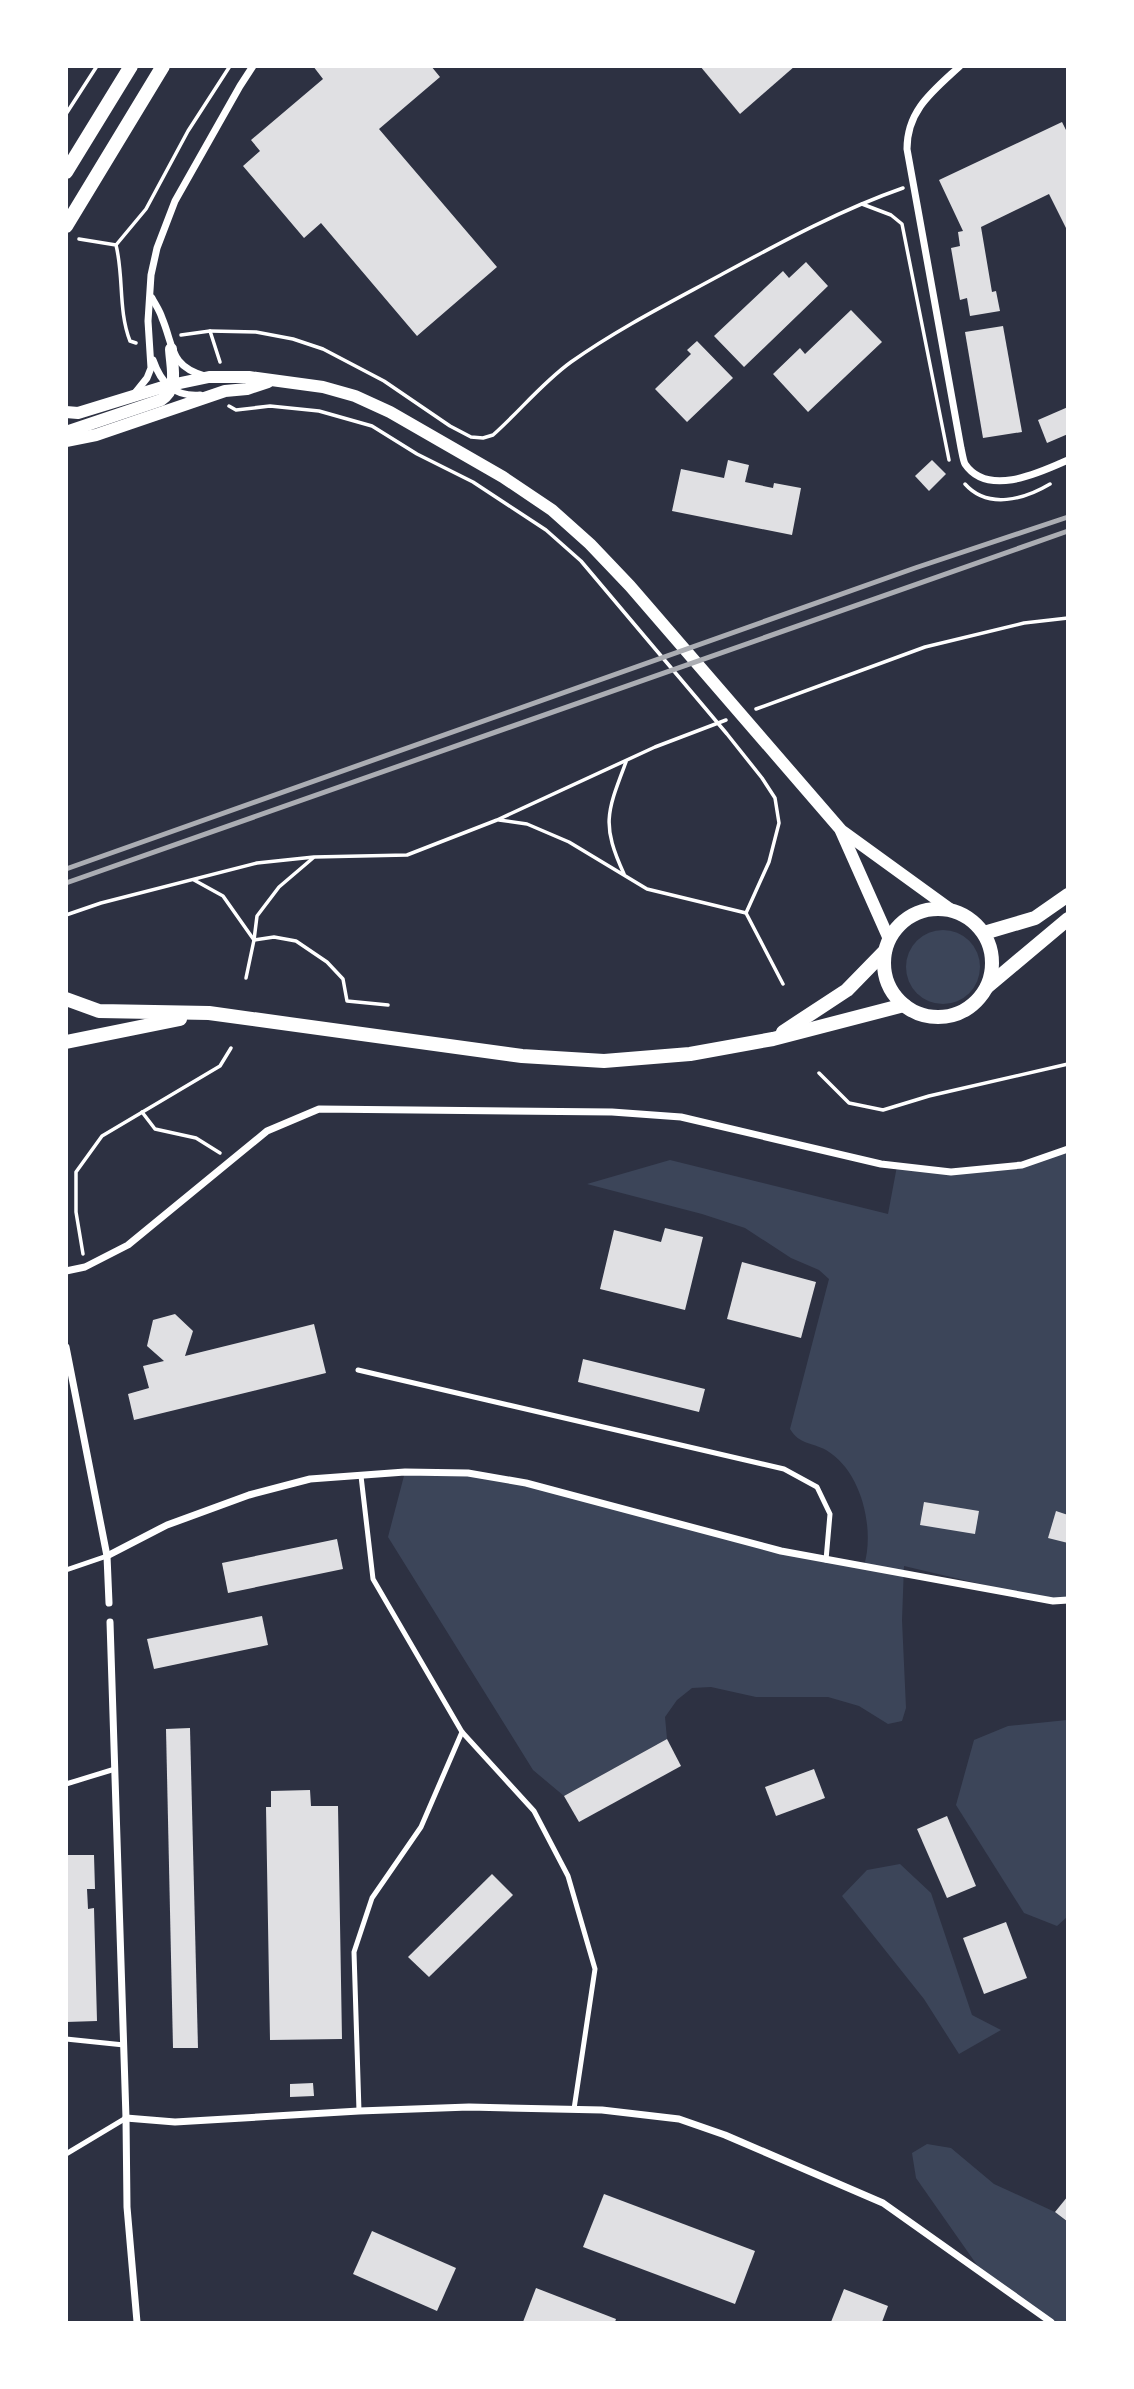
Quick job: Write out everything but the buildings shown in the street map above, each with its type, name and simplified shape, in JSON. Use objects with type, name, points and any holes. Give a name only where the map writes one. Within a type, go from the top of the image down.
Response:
[{"type":"main road","points":[[66,173],[131,66]]},
{"type":"main road","points":[[66,226],[163,66]]},
{"type":"main road","points":[[984,933],[1035,918],[1068,895]]},
{"type":"main road","points":[[773,1039],[848,990],[887,945],[898,926],[911,915],[933,908],[950,909],[970,918],[984,933],[991,948],[993,965],[987,988]]},
{"type":"main road","points":[[887,945],[884,966],[892,991],[904,1005],[918,1013],[935,1017],[953,1015],[973,1005],[987,988],[1068,919]]},
{"type":"main road","points":[[66,999],[99,1011],[209,1013],[522,1056],[604,1061],[691,1054],[773,1039],[904,1005]]},
{"type":"main road","points":[[66,1042],[209,1013]]},
{"type":"street","points":[[132,396],[147,379],[151,356],[148,321],[152,297],[151,275],[157,248],[175,201],[253,66]]},
{"type":"street","points":[[960,66],[913,116],[907,141],[912,185],[965,463],[975,473],[991,480],[1004,481],[1022,480],[1068,460]]},
{"type":"street","points":[[152,297],[180,364],[209,377]]},
{"type":"street","points":[[66,432],[160,400],[170,387],[170,343]]},
{"type":"street","points":[[151,356],[170,387],[194,396],[247,389],[271,380]]},
{"type":"street","points":[[66,412],[78,413],[209,377],[286,380],[323,387],[355,396],[390,412],[503,477],[552,510],[590,544],[630,586],[841,830],[950,909]]},
{"type":"street","points":[[66,441],[96,435],[220,393]]},
{"type":"street","points":[[841,830],[887,945]]},
{"type":"street","points":[[66,1271],[85,1267],[128,1245],[267,1131],[319,1109],[612,1112],[681,1117],[881,1164],[951,1172],[1022,1165],[1068,1149]]},
{"type":"street","points":[[66,1347],[107,1556],[110,1603]]},
{"type":"street","points":[[107,1556],[167,1525],[249,1495],[310,1479],[405,1472],[468,1473],[526,1483],[781,1551],[1053,1601],[1068,1601]]},
{"type":"street","points":[[110,1622],[127,2207],[137,2322]]},
{"type":"street","points":[[126,2118],[175,2122],[469,2107],[602,2110],[679,2119],[725,2135],[883,2203],[1051,2322]]},
{"type":"lane","points":[[358,1370],[784,1469],[817,1487],[830,1514],[826,1560]]},
{"type":"lane","points":[[361,1476],[373,1579],[462,1732],[534,1811],[568,1876],[595,1969],[574,2109]]},
{"type":"lane","points":[[66,1570],[107,1556]]},
{"type":"lane","points":[[359,2111],[354,1952],[372,1898],[421,1827],[462,1732]]},
{"type":"lane","points":[[66,1784],[115,1769]]},
{"type":"lane","points":[[66,2039],[124,2045]]},
{"type":"lane","points":[[66,2154],[126,2118]]},
{"type":"path","points":[[66,114],[97,66]]},
{"type":"path","points":[[116,245],[146,209],[188,131],[230,66]]},
{"type":"path","points":[[170,343],[211,331],[256,332],[293,339],[323,349],[384,381],[450,426],[471,437],[483,438],[493,435],[539,389],[572,362],[655,310],[822,221],[860,203],[912,185]]},
{"type":"path","points":[[79,239],[116,245]]},
{"type":"path","points":[[116,245],[121,265],[125,325],[130,341],[139,344],[150,342]]},
{"type":"path","points":[[211,331],[224,377]]},
{"type":"path","points":[[220,393],[236,410],[270,407],[319,411],[372,426],[417,454],[473,482],[546,530],[581,561],[727,734],[775,799],[779,823],[776,836],[769,862],[746,913]]},
{"type":"path","points":[[794,694],[925,647],[1024,623],[1068,618]]},
{"type":"path","points":[[66,915],[101,903],[257,863],[314,857],[407,855],[497,820],[655,747]]},
{"type":"path","points":[[625,876],[611,846],[608,828],[610,805],[626,760]]},
{"type":"path","points":[[497,820],[527,824],[569,842],[647,889],[746,913],[783,984]]},
{"type":"path","points":[[246,978],[257,916],[279,887],[314,857]]},
{"type":"path","points":[[192,879],[223,896],[254,940]]},
{"type":"path","points":[[254,940],[274,937],[296,941],[327,962],[343,979],[347,1001],[388,1005]]},
{"type":"path","points":[[85,1267],[76,1212],[76,1172],[102,1136],[220,1066],[231,1048]]},
{"type":"path","points":[[819,1073],[849,1103],[883,1110],[929,1096],[1068,1063]]},
{"type":"path","points":[[142,1112],[155,1129],[196,1138],[231,1160]]},
{"type":"shaded area","points":[[943,930],[964,936],[974,946],[980,967],[974,988],[964,998],[943,1004],[922,998],[912,988],[906,967],[912,946],[922,936]]},
{"type":"shaded area","points":[[1067,1149],[1067,1600],[1053,1601],[904,1566],[902,1620],[906,1708],[902,1721],[888,1724],[859,1706],[828,1697],[756,1697],[711,1687],[692,1688],[677,1700],[665,1717],[667,1739],[564,1796],[533,1770],[388,1537],[405,1472],[468,1473],[526,1483],[781,1551],[864,1566],[868,1535],[863,1502],[849,1472],[826,1450],[802,1441],[790,1429],[829,1279],[819,1270],[791,1258],[745,1228],[587,1184],[670,1160],[888,1214],[897,1166],[951,1172],[1022,1165]]},
{"type":"shaded area","points":[[1067,1720],[1067,1917],[1057,1926],[1024,1913],[956,1805],[974,1740],[1008,1726]]},
{"type":"shaded area","points":[[900,1864],[931,1893],[972,2015],[1001,2030],[959,2054],[924,1999],[842,1896],[867,1870]]},
{"type":"shaded area","points":[[927,2144],[951,2148],[994,2184],[1055,2212],[1067,2222],[1067,2322],[1050,2322],[984,2275],[916,2178],[912,2153]]},
{"type":"railway","points":[[66,869],[915,568],[1068,517]]},
{"type":"railway","points":[[66,883],[1068,531]]}]
